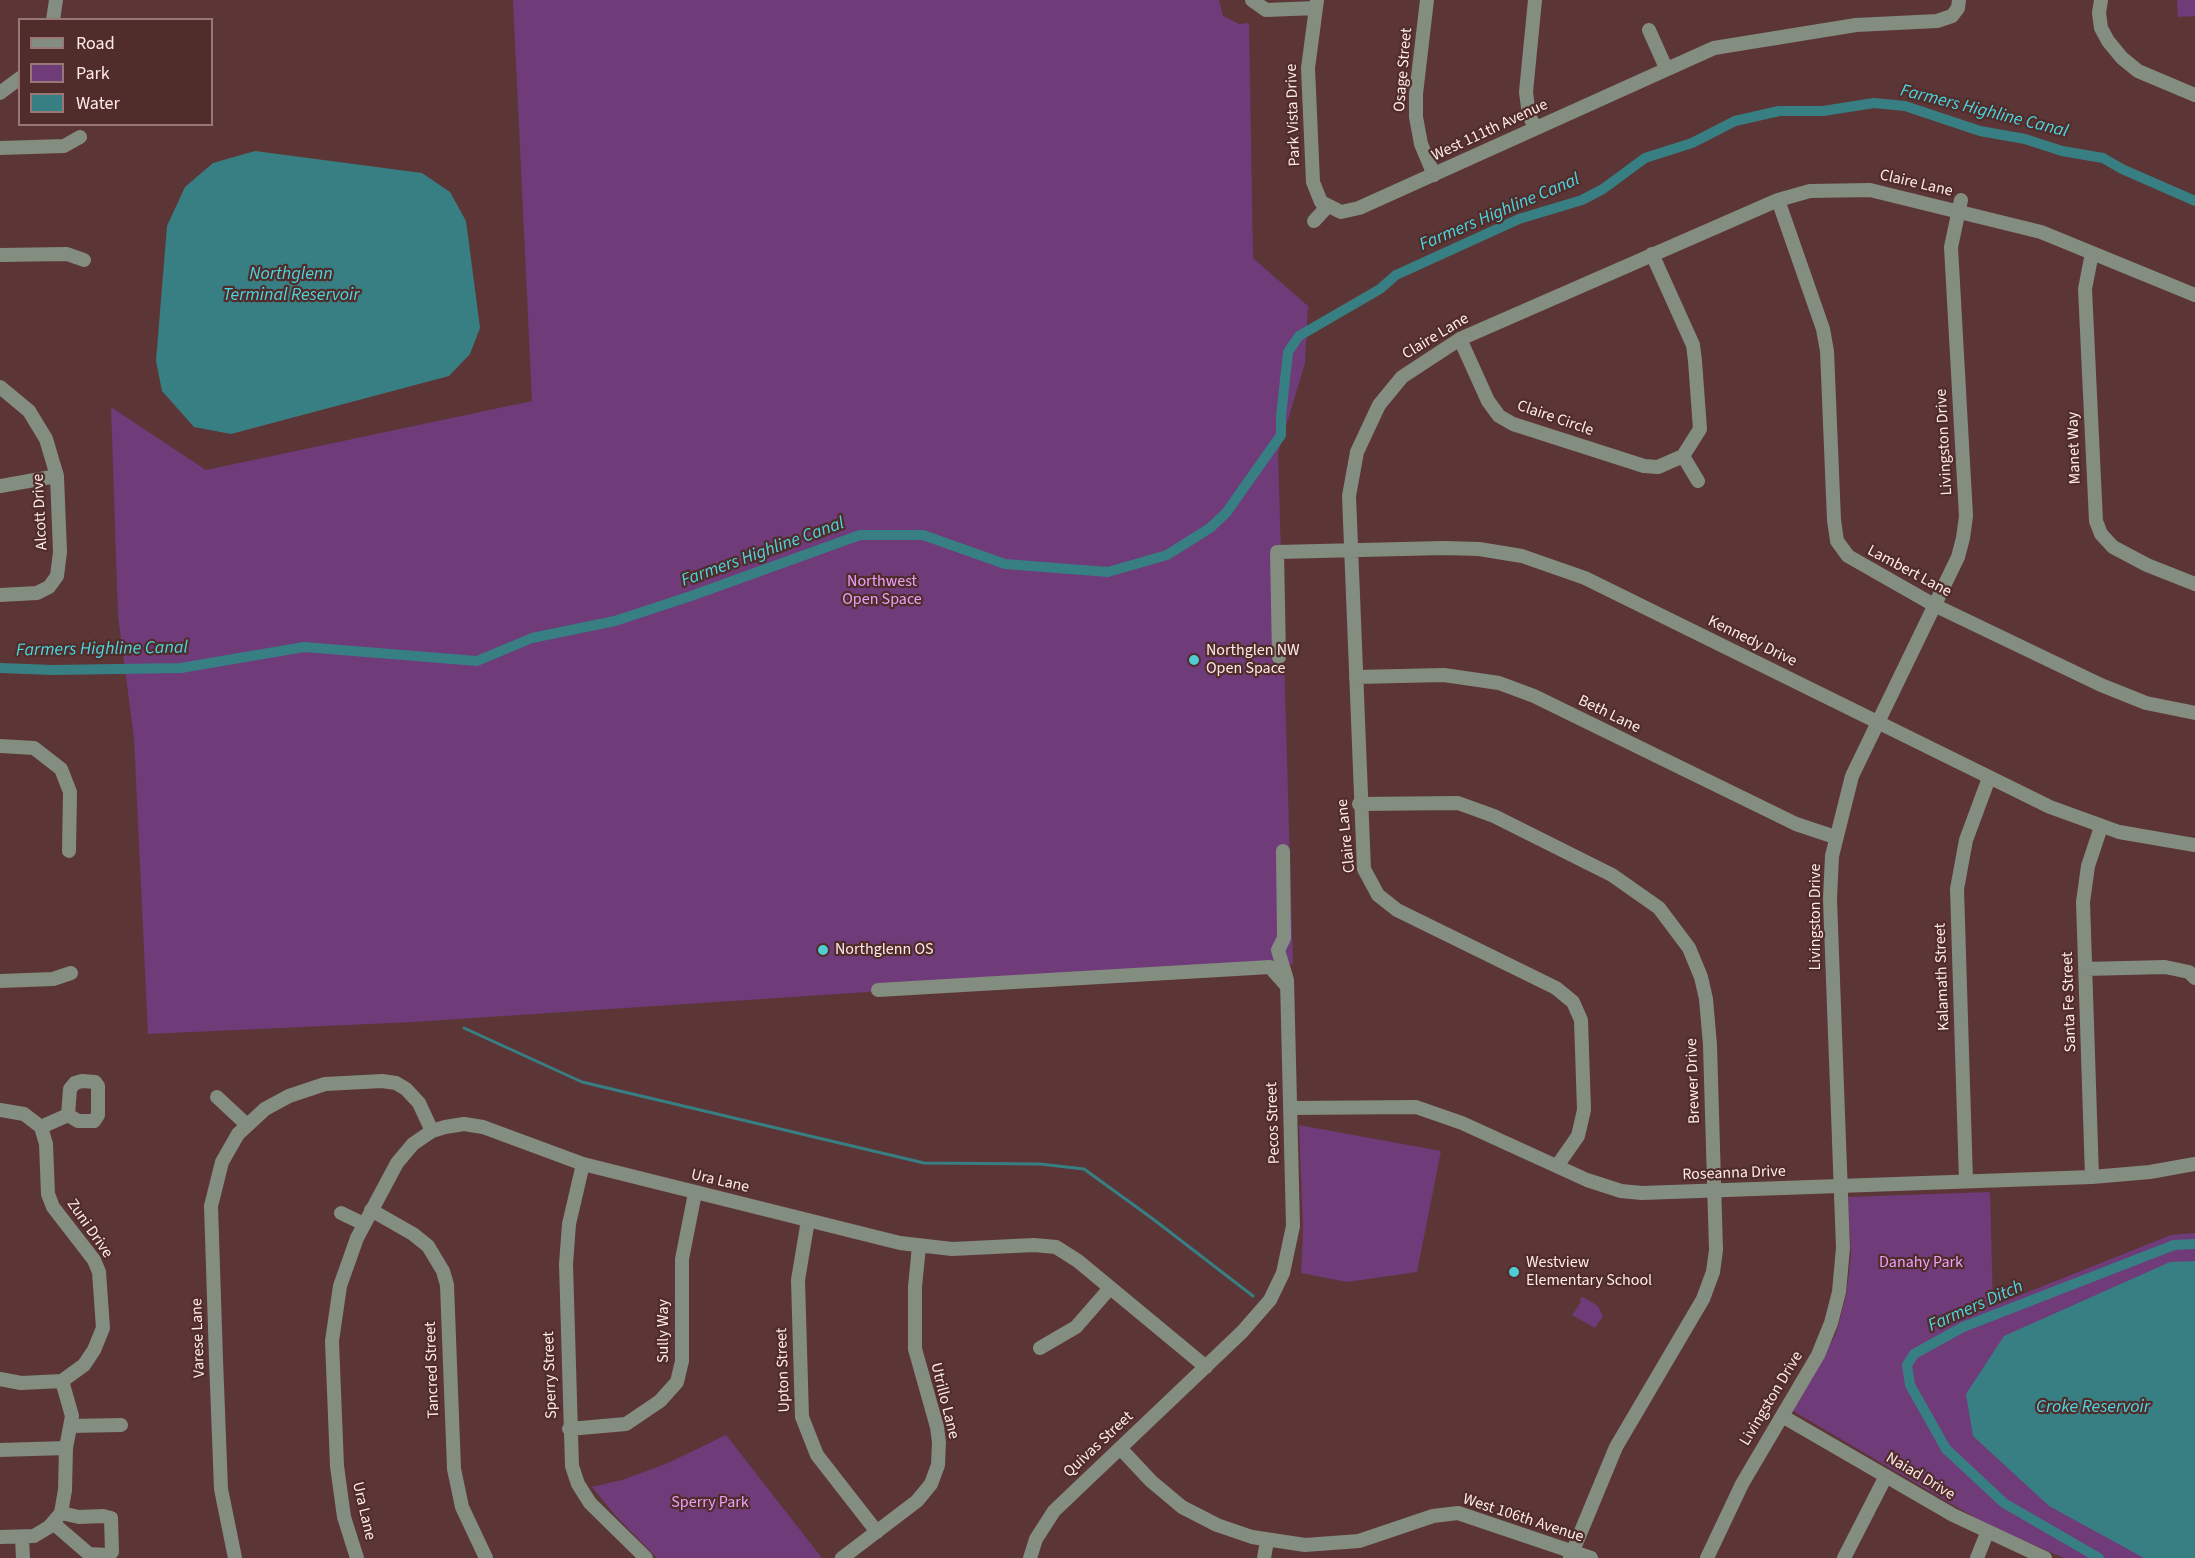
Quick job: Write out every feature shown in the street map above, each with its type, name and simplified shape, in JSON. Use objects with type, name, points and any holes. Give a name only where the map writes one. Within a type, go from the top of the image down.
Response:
[{"type":"street","points":[[53,18],[56,0]]},
{"type":"street","points":[[1252,0],[1266,10],[1317,4]]},
{"type":"street","name":"Osage Street","points":[[1427,0],[1416,94],[1416,117],[1421,144],[1434,175]]},
{"type":"street","points":[[1534,0],[1526,106],[1536,128]]},
{"type":"street","name":"West 111th Avenue","points":[[1327,207],[1350,211],[1714,48],[1736,42],[1856,25],[1937,21],[1952,16],[1958,8],[1959,0]]},
{"type":"street","points":[[2101,0],[2099,13],[2102,28],[2108,41],[2122,58],[2138,71],[2195,94]]},
{"type":"street","name":"Park Vista Drive","points":[[1317,4],[1309,44],[1308,68],[1312,182],[1317,196],[1327,207]]},
{"type":"street","points":[[1649,30],[1666,68]]},
{"type":"street","points":[[0,93],[18,80]]},
{"type":"street","points":[[0,148],[64,146],[80,137]]},
{"type":"street","name":"Claire Lane","points":[[1557,1166],[1578,1136],[1584,1110],[1581,1020],[1573,1002],[1556,988],[1396,910],[1382,899],[1368,880],[1364,869],[1359,804],[1350,481],[1357,452],[1372,415],[1402,377],[1460,339],[1778,200],[1810,190],[1854,188],[1961,206],[2041,232],[2195,295]]},
{"type":"street","name":"Lambert Lane","points":[[1778,200],[1823,329],[1827,351],[1834,520],[1838,541],[1852,561],[1934,605],[2128,697],[2166,708],[2195,713]]},
{"type":"street","name":"Livingston Drive","points":[[1707,1558],[1742,1484],[1818,1355],[1836,1306],[1843,1262],[1830,899],[1835,837],[1852,776],[1958,557],[1966,516],[1951,247],[1961,206]]},
{"type":"street","points":[[1314,221],[1327,207]]},
{"type":"street","name":"Manet Way","points":[[2092,253],[2085,289],[2096,521],[2101,534],[2113,547],[2147,565],[2195,584]]},
{"type":"street","points":[[0,255],[67,254],[84,260]]},
{"type":"street","points":[[1652,254],[1693,345],[1700,429],[1683,456],[1698,481]]},
{"type":"street","name":"Claire Circle","points":[[1460,339],[1488,401],[1499,416],[1513,424],[1644,466],[1658,466],[1683,456]]},
{"type":"street","name":"Alcott Drive","points":[[0,387],[11,394],[37,423],[46,439],[57,476],[60,552],[58,587],[37,593],[0,595]]},
{"type":"street","points":[[0,486],[57,476]]},
{"type":"street","name":"Kennedy Drive","points":[[1279,657],[1277,552],[1479,549],[1536,560],[1585,578],[1989,778],[2101,827],[2156,840],[2195,845]]},
{"type":"street","name":"Beth Lane","points":[[1356,677],[1444,675],[1498,683],[1534,696],[1796,824],[1835,837]]},
{"type":"street","points":[[0,746],[34,748],[62,769],[70,792],[69,851]]},
{"type":"street","name":"Kalamath Street","points":[[1966,1181],[1957,889],[1966,840],[1989,778]]},
{"type":"street","name":"Brewer Drive","points":[[1359,804],[1444,801],[1466,805],[1612,875],[1659,908],[1689,948],[1706,999],[1715,1262],[1707,1291],[1616,1448],[1571,1555]]},
{"type":"street","name":"Santa Fe Street","points":[[2092,1177],[2084,885],[2101,827]]},
{"type":"street","name":"Pecos Street","points":[[1206,1367],[1247,1327],[1270,1300],[1288,1256],[1293,1226],[1286,985],[1278,950],[1284,938],[1283,851]]},
{"type":"street","points":[[2085,969],[2165,967],[2189,972],[2195,978]]},
{"type":"street","points":[[878,990],[1270,968],[1286,985]]},
{"type":"street","points":[[0,981],[53,979],[71,974]]},
{"type":"street","name":"Varese Lane","points":[[235,1558],[221,1489],[211,1206],[222,1161],[246,1124],[276,1102],[307,1088],[334,1082],[396,1083],[411,1093],[422,1109],[432,1131]]},
{"type":"street","points":[[216,1097],[246,1124]]},
{"type":"street","name":"Roseanna Drive","points":[[1291,1108],[1416,1107],[1462,1123],[1600,1185],[1621,1191],[1652,1194],[2092,1177],[2150,1172],[2195,1164]]},
{"type":"street","points":[[0,1110],[24,1114],[41,1127],[68,1115]]},
{"type":"street","name":"Ura Lane","points":[[357,1558],[347,1527],[339,1487],[332,1341],[340,1286],[364,1224],[407,1149],[432,1131],[454,1125],[483,1127],[583,1164],[870,1236],[919,1246],[952,1249],[1034,1245],[1056,1247],[1078,1261],[1206,1367]]},
{"type":"street","name":"Zuni Drive","points":[[41,1127],[46,1144],[48,1194],[53,1207],[94,1260],[102,1282],[100,1336],[84,1365],[62,1381]]},
{"type":"street","name":"Sperry Street","points":[[583,1164],[569,1224],[566,1264],[569,1429],[572,1466],[583,1494],[646,1558]]},
{"type":"street","name":"Sully Way","points":[[569,1429],[626,1424],[660,1401],[677,1382],[682,1361],[682,1259],[695,1193]]},
{"type":"street","name":"Tancred Street","points":[[371,1210],[420,1240],[432,1251],[443,1271],[447,1285],[454,1469],[462,1507],[486,1558]]},
{"type":"street","points":[[341,1213],[364,1224]]},
{"type":"street","name":"Upton Street","points":[[808,1220],[798,1280],[802,1417],[817,1455],[877,1532]]},
{"type":"street","name":"Utrillo Lane","points":[[842,1558],[924,1494],[935,1475],[940,1456],[937,1427],[915,1349],[915,1287],[919,1246]]},
{"type":"street","points":[[1040,1348],[1076,1327],[1110,1288]]},
{"type":"street","name":"Quivas Street","points":[[1030,1558],[1036,1539],[1054,1511],[1206,1367]]},
{"type":"street","points":[[0,1379],[21,1383],[62,1381],[71,1408],[66,1448],[65,1490],[57,1518],[41,1533],[22,1538],[0,1537]]},
{"type":"street","name":"Naiad Drive","points":[[1782,1416],[1987,1533],[2044,1558]]},
{"type":"street","points":[[70,1426],[121,1425]]},
{"type":"street","points":[[0,1450],[66,1448]]},
{"type":"street","name":"West 106th Avenue","points":[[1120,1448],[1151,1481],[1188,1510],[1217,1525],[1267,1540],[1305,1545],[1359,1541],[1433,1516],[1458,1513],[1571,1555],[1591,1558]]},
{"type":"street","points":[[1844,1558],[1886,1476]]},
{"type":"street","points":[[1977,1558],[1987,1533]]},
{"type":"street","points":[[22,1538],[23,1558]]},
{"type":"street","points":[[1264,1558],[1267,1540]]},
{"type":"green space","name":"Northwest Open Space","points":[[513,0],[1219,0],[1223,16],[1239,24],[1249,23],[1253,258],[1308,306],[1305,363],[1278,453],[1293,964],[413,1022],[148,1034],[134,738],[118,616],[111,407],[206,470],[532,401]]},
{"type":"green space","points":[[2177,0],[2195,0],[2195,16],[2178,17]]},
{"type":"green space","points":[[1299,1125],[1441,1151],[1417,1272],[1347,1282],[1301,1273],[1303,1228]]},
{"type":"green space","name":"Danahy Park","points":[[1990,1192],[1993,1306],[2171,1235],[2195,1233],[2195,1558],[2064,1558],[1984,1523],[1793,1411],[1836,1334],[1846,1296],[1851,1255],[1848,1197]]},
{"type":"green space","points":[[1583,1297],[1598,1306],[1603,1316],[1595,1328],[1572,1315],[1581,1302],[1580,1298]]},
{"type":"green space","name":"Sperry Park","points":[[726,1435],[822,1558],[657,1558],[615,1515],[592,1487],[622,1480],[668,1463]]},
{"type":"water","name":"Northglenn Terminal Reservoir","points":[[255,151],[422,173],[450,192],[466,221],[480,328],[470,354],[449,376],[231,434],[194,427],[162,391],[156,361],[167,226],[185,187],[213,163]]},
{"type":"water","name":"Croke Reservoir","points":[[2195,1261],[2195,1558],[2144,1558],[2049,1506],[1973,1436],[1966,1394],[2004,1336],[2170,1262]]},
{"type":"waterway","name":"Farmers Highline Canal","points":[[0,668],[53,670],[181,668],[304,647],[477,661],[532,638],[615,621],[691,596],[860,535],[923,535],[1005,564],[1108,572],[1167,555],[1210,528],[1226,513],[1281,435],[1288,352],[1299,336],[1380,289],[1396,275],[1519,219],[1582,200],[1603,189],[1645,158],[1692,143],[1735,121],[1779,111],[1823,111],[1874,103],[1905,106],[1980,131],[2025,139],[2062,151],[2103,158],[2122,169],[2195,201]]},
{"type":"waterway","points":[[464,1028],[582,1082],[924,1163],[1040,1164],[1084,1169],[1253,1296]]},
{"type":"waterway","name":"Farmers Ditch","points":[[2099,1558],[2004,1503],[1946,1449],[1910,1385],[1907,1365],[1914,1354],[1963,1327],[2174,1245],[2195,1244]]},
{"type":"place","name":"Northglen NW Open Space","points":[[1194,660]]},
{"type":"place","name":"Northglenn OS","points":[[823,950]]},
{"type":"place","name":"Westview Elementary School","points":[[1514,1272]]}]
